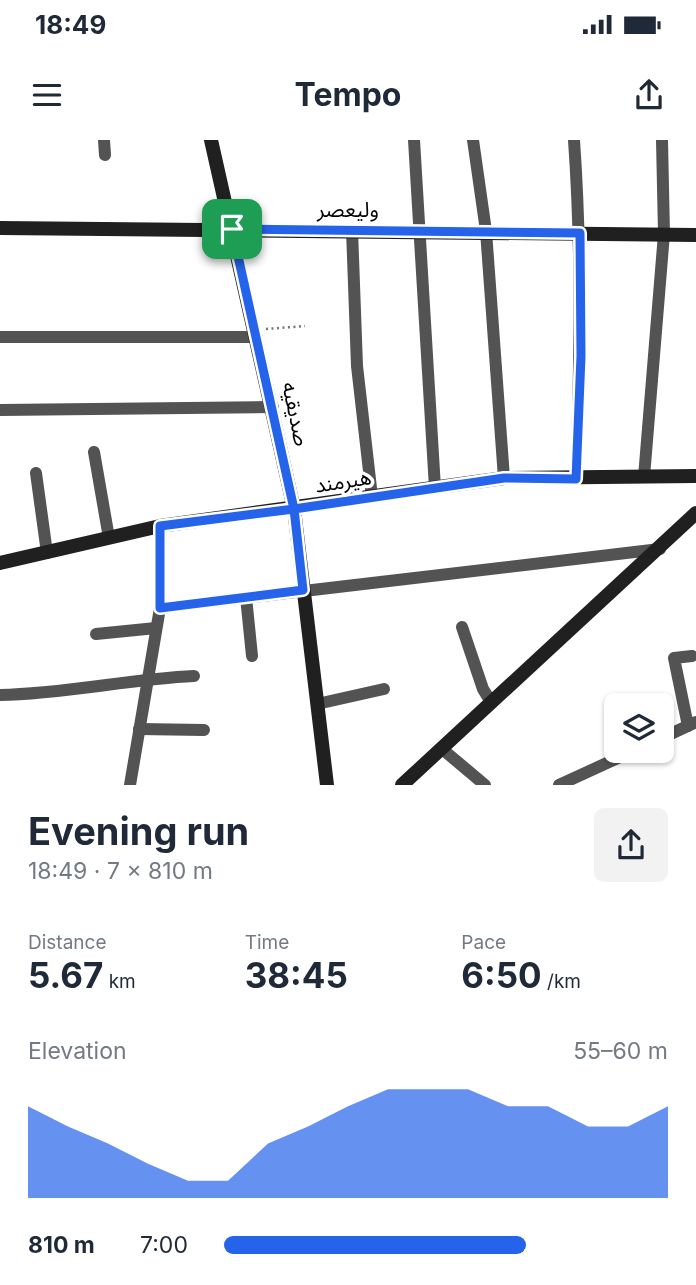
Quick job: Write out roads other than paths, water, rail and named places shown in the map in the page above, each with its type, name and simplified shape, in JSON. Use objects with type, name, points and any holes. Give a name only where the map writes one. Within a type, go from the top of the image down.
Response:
[{"type":"street","points":[[104,140],[105,155]]},
{"type":"street","name":"صدیقیه","points":[[211,140],[294,509],[327,785]]},
{"type":"street","points":[[414,140],[435,488]]},
{"type":"street","points":[[473,140],[486,231],[504,478]]},
{"type":"street","points":[[574,140],[580,233],[581,356],[576,479]]},
{"type":"street","points":[[644,477],[664,234],[662,140]]},
{"type":"street","name":"ولیعصر","points":[[0,228],[696,235]]},
{"type":"street","points":[[352,230],[357,366],[372,497]]},
{"type":"street","points":[[0,337],[256,334]]},
{"type":"street","points":[[0,410],[273,407]]},
{"type":"street","points":[[94,452],[109,538]]},
{"type":"street","points":[[36,473],[47,553]]},
{"type":"street","name":"هیرمند","points":[[0,564],[160,526],[504,478],[696,476]]},
{"type":"street","points":[[402,785],[696,513]]},
{"type":"street","points":[[130,785],[160,608],[160,526]]},
{"type":"street","points":[[160,608],[660,549]]},
{"type":"street","points":[[246,597],[252,656]]},
{"type":"street","points":[[462,627],[483,689],[491,702]]},
{"type":"street","points":[[96,634],[156,628]]},
{"type":"street","points":[[674,732],[692,724],[674,658],[691,656]]},
{"type":"street","points":[[0,695],[68,691],[148,678],[194,676]]},
{"type":"street","points":[[317,704],[384,688]]},
{"type":"street","points":[[139,729],[204,730]]},
{"type":"street","points":[[441,748],[485,785]]},
{"type":"street","points":[[559,785],[607,763]]}]
